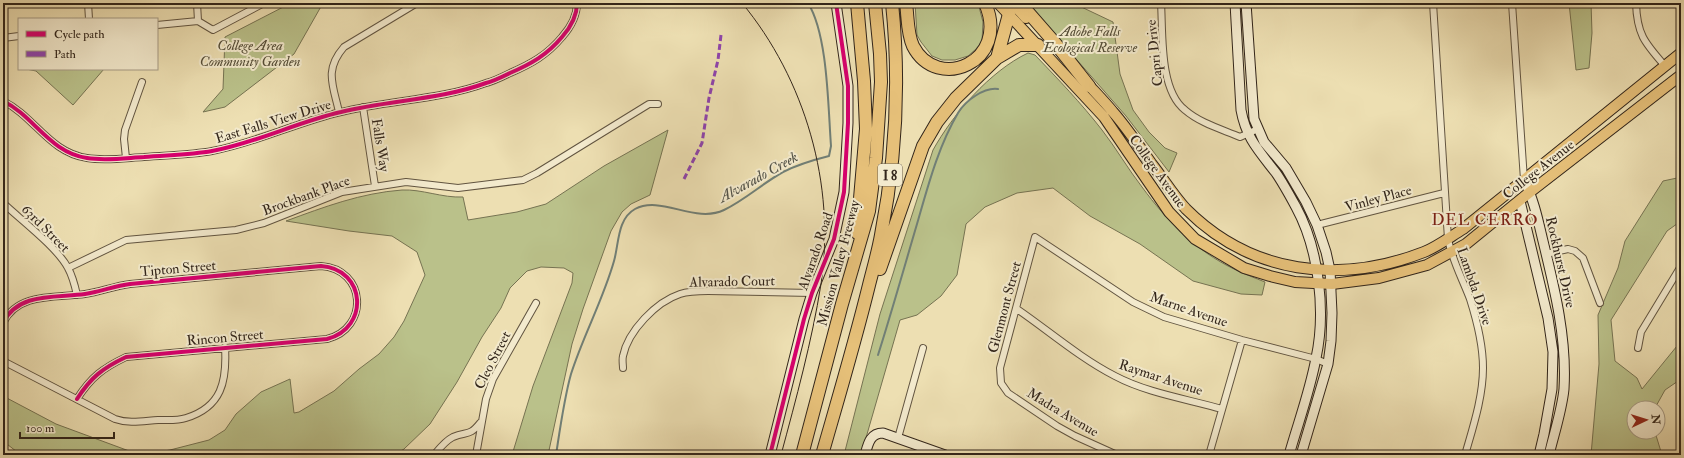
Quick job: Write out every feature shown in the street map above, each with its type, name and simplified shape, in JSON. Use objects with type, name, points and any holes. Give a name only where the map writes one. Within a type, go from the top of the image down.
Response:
[{"type":"highway","points":[[855,3],[864,81],[866,129],[855,262]]},
{"type":"highway","name":"Mission Valley Freeway","points":[[802,455],[869,211],[876,158],[881,82],[875,3]]},
{"type":"highway","name":"I 8","points":[[822,455],[854,344],[881,236],[892,158],[896,83],[892,3]]},
{"type":"highway","points":[[906,3],[908,28],[913,46],[928,62],[939,67],[951,69],[965,66],[985,50],[992,32],[990,16],[985,3]]},
{"type":"highway","points":[[1020,3],[1055,43],[1089,86]]},
{"type":"highway","points":[[997,58],[1009,7]]},
{"type":"highway","points":[[854,344],[923,146],[937,122],[956,98],[997,58],[1019,45],[1038,45]]},
{"type":"main road","name":"College Avenue","points":[[998,3],[1009,7],[1089,86],[1114,113],[1185,207],[1207,228],[1231,244],[1253,255],[1277,263],[1316,270],[1357,270],[1387,264],[1425,252],[1448,239],[1463,229],[1681,53]]},
{"type":"main road","name":"College Avenue","points":[[1009,7],[1038,45],[1104,117],[1160,201],[1195,239],[1244,268],[1289,281],[1318,284],[1369,280],[1393,275],[1427,265],[1466,244],[1530,192],[1681,75]]},
{"type":"street","points":[[88,3],[89,18]]},
{"type":"street","points":[[197,3],[198,21]]},
{"type":"street","points":[[158,25],[198,21],[213,30],[264,3]]},
{"type":"street","points":[[339,112],[331,75],[336,56],[344,47],[417,3]]},
{"type":"street","name":"East Falls View Drive","points":[[3,101],[20,112],[53,143],[73,154],[85,158],[96,160],[211,152],[339,112],[448,93],[486,84],[528,65],[551,51],[568,30],[577,9],[577,3]]},
{"type":"street","name":"Alvarado Road","points":[[770,455],[804,319],[812,293],[834,239],[844,192],[848,123],[848,86],[836,3]]},
{"type":"street","name":"Capri Drive","points":[[1161,3],[1166,77],[1170,91],[1183,109],[1196,118],[1240,137],[1258,130]]},
{"type":"street","points":[[1235,3],[1241,110],[1248,134],[1255,148],[1277,174],[1307,230],[1318,284],[1321,312],[1320,339],[1316,359],[1289,455]]},
{"type":"street","points":[[1246,3],[1252,109],[1258,130],[1264,142],[1286,168],[1306,202],[1317,225],[1326,252],[1332,284],[1331,341],[1328,364],[1301,455]]},
{"type":"street","name":"Lambda Drive","points":[[1434,3],[1444,193],[1448,239],[1451,252],[1470,299],[1479,331],[1483,369],[1478,409],[1465,455]]},
{"type":"street","name":"Rockhurst Drive","points":[[1512,3],[1524,180],[1530,192],[1546,254],[1561,323],[1565,353],[1564,391],[1550,455]]},
{"type":"street","points":[[1636,3],[1636,19],[1641,36],[1648,47],[1666,66]]},
{"type":"street","points":[[3,38],[18,36]]},
{"type":"street","points":[[126,158],[125,130],[142,82]]},
{"type":"street","name":"Brockbank Place","points":[[68,268],[126,240],[236,230],[264,224],[342,192],[406,182],[458,188],[523,180],[537,173],[649,104],[658,104]]},
{"type":"street","name":"Falls Way","points":[[363,107],[376,186]]},
{"type":"street","name":"Vinley Place","points":[[1317,225],[1444,193]]},
{"type":"street","name":"Rockhurst Drive","points":[[1520,201],[1548,318],[1553,352],[1552,389],[1539,455]]},
{"type":"street","name":"63rd Street","points":[[3,203],[57,254],[68,268],[74,281],[77,295]]},
{"type":"street","name":"Glenmont Street","points":[[1001,383],[1000,368],[1035,237]]},
{"type":"street","name":"Marne Avenue","points":[[1035,237],[1133,302],[1164,317],[1242,340],[1316,359],[1328,364]]},
{"type":"street","points":[[1546,254],[1568,249],[1575,251],[1583,258],[1600,303]]},
{"type":"street","name":"Tipton Street","points":[[3,323],[6,316],[17,305],[34,298],[87,294],[123,285],[321,266],[333,268],[343,274],[352,282],[355,290]]},
{"type":"street","points":[[1638,348],[1641,332],[1681,266]]},
{"type":"street","name":"Rincon Street","points":[[77,399],[95,375],[110,364],[126,357],[327,339],[336,336],[346,329],[355,316],[358,305],[355,290]]},
{"type":"street","name":"Alvarado Court","points":[[623,368],[623,356],[632,334],[649,314],[668,300],[680,294],[708,290],[812,293]]},
{"type":"street","name":"Cleo Street","points":[[476,455],[482,416],[493,379],[536,302]]},
{"type":"street","name":"Raymar Avenue","points":[[1017,309],[1090,361],[1115,376],[1147,388],[1222,409]]},
{"type":"street","points":[[1209,455],[1242,340]]},
{"type":"street","points":[[3,361],[125,423],[185,418],[204,409],[221,390],[225,376],[225,347]]},
{"type":"street","points":[[898,438],[923,348]]},
{"type":"street","name":"Madra Avenue","points":[[1001,383],[1008,392],[1057,426],[1091,444],[1117,455]]},
{"type":"street","points":[[434,455],[452,438],[472,433],[480,423],[482,416]]},
{"type":"street","points":[[865,455],[870,439],[875,434],[887,434],[945,455]]},
{"type":"green space","name":"College Area Community Garden","points":[[291,3],[323,3],[294,54],[225,107],[203,112],[223,89],[225,37]]},
{"type":"green space","points":[[915,3],[978,3],[983,22],[982,41],[968,56],[955,60],[942,60],[932,56],[917,35]]},
{"type":"green space","name":"Adobe Falls Ecological Reserve","points":[[1027,3],[1073,3],[1113,22],[1120,74],[1133,110],[1149,132],[1165,148],[1177,153],[1169,172],[1126,116]]},
{"type":"green space","points":[[1569,3],[1591,3],[1592,33],[1589,68],[1576,70]]},
{"type":"green space","points":[[1028,53],[1035,55],[1086,110],[1152,200],[1172,223],[1195,244],[1220,262],[1265,282],[1262,295],[1241,294],[1193,281],[1140,244],[1090,216],[1053,188],[1017,193],[985,207],[966,224],[957,275],[941,296],[917,315],[900,320],[861,455],[844,455],[880,314],[933,150],[951,122],[974,95],[1000,71]]},
{"type":"green space","points":[[31,70],[103,70],[73,105],[36,71]]},
{"type":"green space","points":[[668,130],[650,195],[631,204],[622,212],[611,231],[572,344],[548,455],[512,455],[533,386],[572,283],[573,273],[564,268],[541,267],[527,271],[510,288],[501,308],[430,424],[404,449],[395,455],[140,455],[170,450],[209,440],[225,430],[236,414],[261,392],[290,379],[294,413],[299,412],[334,391],[379,354],[394,337],[404,321],[425,275],[417,252],[392,236],[286,221],[357,197],[402,190],[463,197],[468,220],[517,212],[546,204],[604,166]]},
{"type":"green space","points":[[1677,178],[1681,181],[1681,221],[1667,231],[1611,320],[1615,361],[1637,378],[1642,389],[1677,346],[1681,338],[1681,379],[1665,390],[1659,400],[1626,400],[1626,440],[1657,440],[1662,455],[1591,455],[1599,364],[1598,315],[1618,268],[1625,241],[1663,181]]},
{"type":"green space","points":[[3,396],[56,424],[140,455],[21,455],[3,441]]},
{"type":"waterway","name":"Alvarado Creek","points":[[556,455],[564,404],[571,374],[599,304],[614,261],[622,225],[629,213],[635,209],[645,206],[656,205],[702,214],[724,210],[783,172],[805,163],[829,156],[831,146],[826,72],[820,33],[815,17],[808,3]]},
{"type":"waterway","points":[[878,355],[930,181],[945,139],[958,113],[965,104],[975,96],[987,90],[998,89]]},
{"type":"tram line","points":[[742,3],[764,33],[783,65],[799,99],[811,135],[819,172],[824,209],[824,247],[821,284],[803,370],[781,455]]},
{"type":"marked path","points":[[684,179],[702,143],[709,98],[718,60],[721,35]]},
{"type":"cycle path","points":[[3,101],[24,116],[52,142],[74,155],[87,158],[116,159],[212,151],[245,143],[325,116],[359,108],[451,93],[495,80],[518,70],[550,49],[568,30],[576,13],[577,3]]},
{"type":"cycle path","points":[[770,455],[804,319],[812,293],[834,239],[844,192],[848,123],[848,86],[836,3]]},
{"type":"cycle path","points":[[3,323],[10,313],[18,306],[28,301],[39,298],[91,293],[130,284],[321,266],[336,270],[347,277],[354,288],[357,300],[356,312],[351,323],[341,333],[327,339],[126,357],[98,374],[87,385],[77,399]]},
{"type":"district","name":"DEL CERRO","points":[[1485,219]]}]
